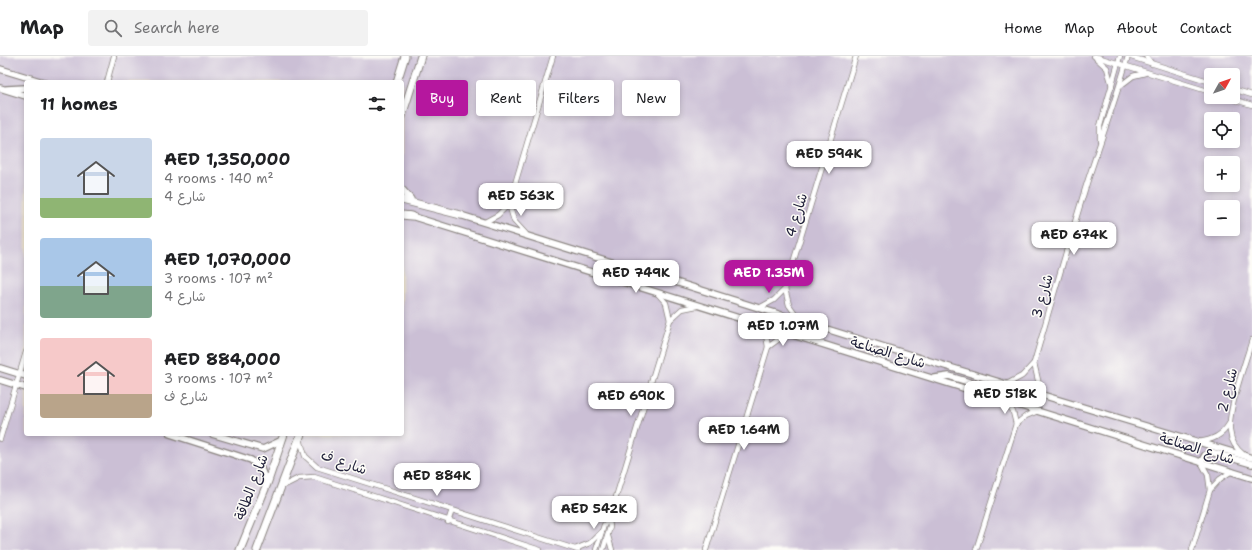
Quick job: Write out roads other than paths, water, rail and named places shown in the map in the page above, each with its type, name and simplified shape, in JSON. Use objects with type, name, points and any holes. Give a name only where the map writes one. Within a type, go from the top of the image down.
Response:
[{"type":"main road","points":[[398,80],[405,56]]},
{"type":"main road","points":[[404,110],[421,56]]},
{"type":"main road","points":[[404,192],[410,199]]},
{"type":"main road","points":[[404,201],[461,216]]},
{"type":"main road","points":[[404,214],[411,216]]},
{"type":"main road","name":"شارع الطاقة","points":[[257,550],[283,486],[300,436]]},
{"type":"main road","name":"شارع الطاقة","points":[[240,550],[267,484],[284,437]]},
{"type":"street","points":[[107,80],[114,56]]},
{"type":"street","points":[[485,222],[498,214],[509,204],[553,56]]},
{"type":"street","name":"شارع 4","points":[[785,289],[856,56]]},
{"type":"street","points":[[1094,56],[1204,90]]},
{"type":"street","points":[[1094,56],[1107,68],[1112,86]]},
{"type":"street","name":"شارع 3","points":[[1099,144],[1100,126],[1120,56]]},
{"type":"street","points":[[1128,56],[1204,80]]},
{"type":"street","name":"شارع 3","points":[[1007,384],[1022,376],[1034,363],[1099,144],[1107,128],[1128,56]]},
{"type":"street","points":[[1146,56],[1152,64]]},
{"type":"street","points":[[0,69],[36,80]]},
{"type":"street","points":[[1119,87],[1132,76],[1147,73]]},
{"type":"street","points":[[2,89],[24,88]]},
{"type":"street","points":[[2,89],[24,95]]},
{"type":"street","points":[[1240,91],[1252,95]]},
{"type":"street","points":[[1240,101],[1252,105]]},
{"type":"street","name":"شارع الصناعة","points":[[404,197],[461,216],[526,234],[1007,384],[1041,393],[1252,458]]},
{"type":"street","points":[[509,204],[514,221],[526,234]]},
{"type":"street","name":"شارع الصناعة","points":[[411,216],[1252,478]]},
{"type":"street","points":[[761,308],[774,300],[785,289]]},
{"type":"street","points":[[785,289],[789,306],[799,319]]},
{"type":"street","points":[[604,550],[610,527],[609,520],[670,320],[666,303],[654,291]]},
{"type":"street","points":[[670,320],[682,309],[699,306]]},
{"type":"street","points":[[706,550],[768,347],[766,335],[758,324]]},
{"type":"street","points":[[768,347],[780,339],[792,334]]},
{"type":"street","name":"شارع 2","points":[[1244,455],[1234,444],[1230,430],[1230,423],[1252,340]]},
{"type":"street","points":[[0,439],[24,358]]},
{"type":"street","name":"شارع 3","points":[[1034,363],[1041,393]]},
{"type":"street","points":[[0,368],[24,375]]},
{"type":"street","points":[[932,378],[949,376],[1034,402],[1039,400],[1041,393]]},
{"type":"street","points":[[0,380],[24,387]]},
{"type":"street","points":[[976,550],[1016,424],[1013,412],[1006,401]]},
{"type":"street","points":[[1016,424],[1026,416],[1038,411]]},
{"type":"street","name":"شارع 2","points":[[1199,442],[1213,439],[1220,435],[1230,423]]},
{"type":"street","points":[[176,436],[251,460],[261,469],[267,484]]},
{"type":"street","points":[[219,436],[263,449],[270,448],[284,437]]},
{"type":"street","name":"شارع ف","points":[[300,436],[306,456],[317,467],[576,549]]},
{"type":"street","points":[[1192,550],[1210,490],[1208,475],[1201,462],[1205,455],[1211,452],[1252,464]]},
{"type":"street","points":[[1210,490],[1220,479],[1232,471]]},
{"type":"street","name":"شارع ف","points":[[283,486],[299,478],[314,477],[448,522],[540,550]]},
{"type":"street","points":[[448,522],[452,510]]},
{"type":"street","points":[[596,550],[604,525],[609,520]]},
{"type":"street","points":[[576,549],[590,543],[602,531]]},
{"type":"street","points":[[608,533],[612,550]]}]
